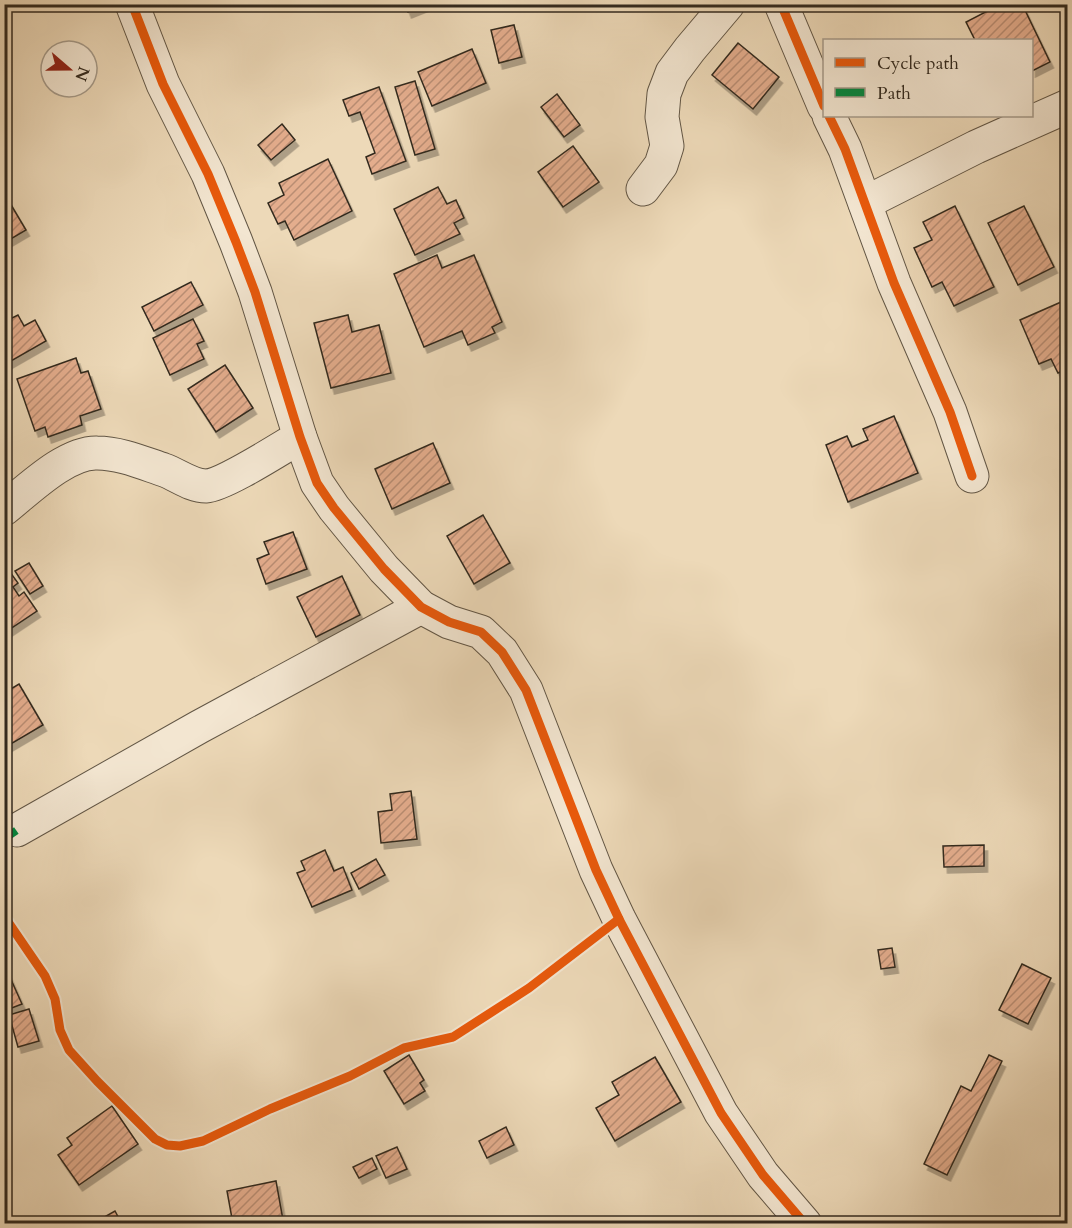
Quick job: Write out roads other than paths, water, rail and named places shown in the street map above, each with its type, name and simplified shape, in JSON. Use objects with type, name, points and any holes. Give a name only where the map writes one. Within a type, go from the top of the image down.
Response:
[{"type":"street","points":[[132,4],[163,84],[208,174],[236,242],[255,292],[300,437],[317,483],[334,508],[384,568],[421,607],[449,622],[481,632],[502,652],[526,690],[596,870],[619,919],[721,1113],[763,1175],[805,1224]]},
{"type":"street","points":[[643,189],[661,165],[667,146],[662,117],[664,94],[672,73],[728,4]]},
{"type":"street","points":[[781,4],[823,101]]},
{"type":"street","points":[[866,203],[976,147],[1068,106]]},
{"type":"street","points":[[829,117],[866,203],[894,283],[950,412],[972,476]]},
{"type":"street","points":[[4,509],[57,468],[81,455],[98,453],[130,459],[172,472],[197,485],[209,486],[224,480],[300,437]]},
{"type":"street","points":[[18,830],[148,755],[421,607]]}]
